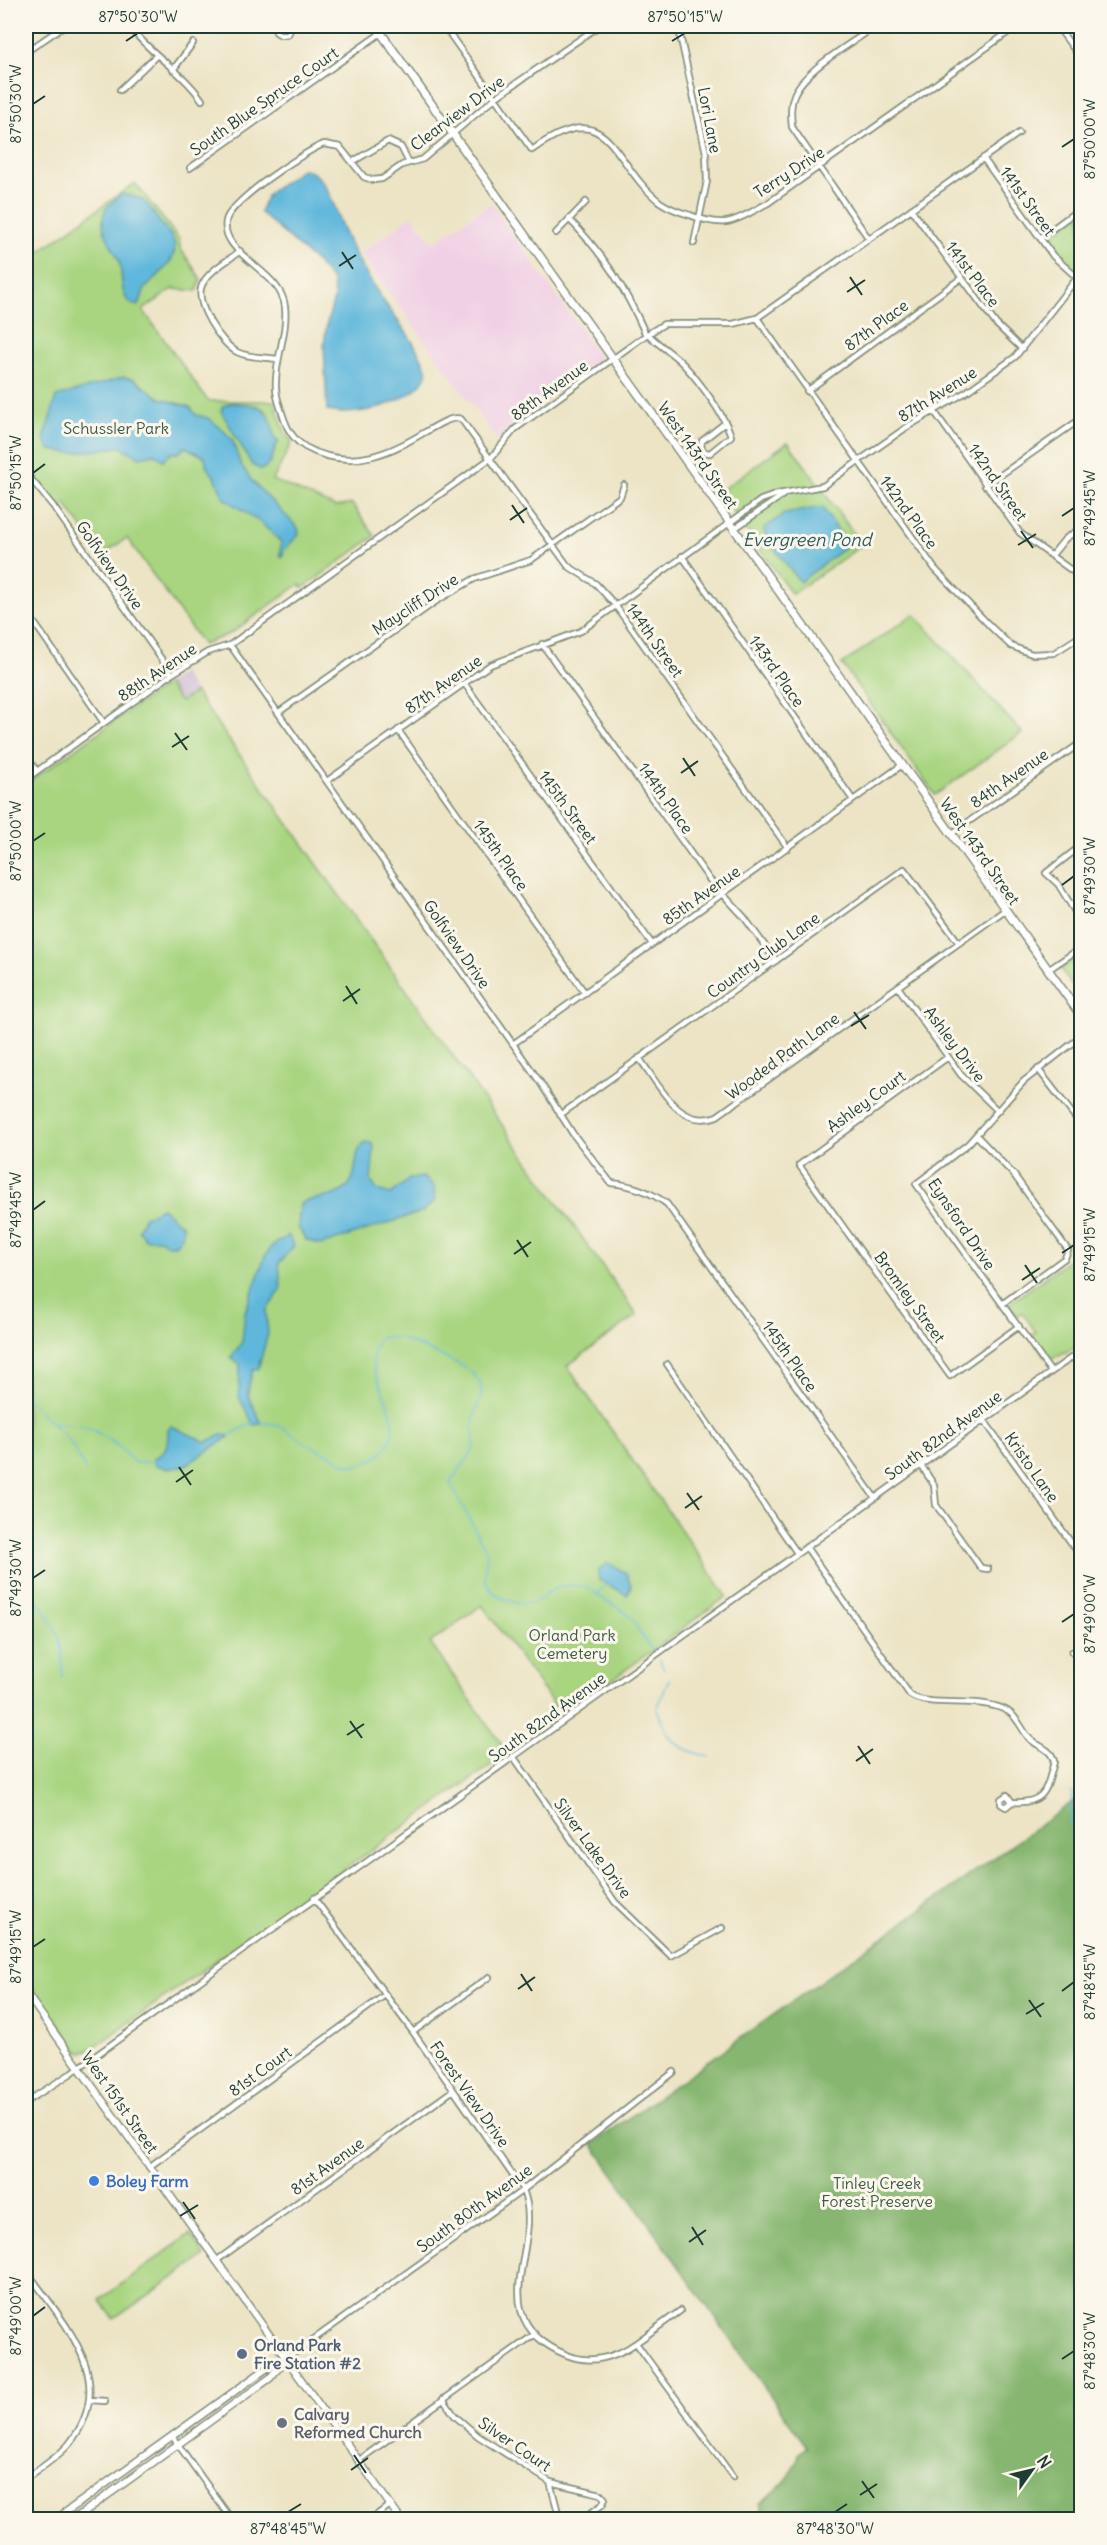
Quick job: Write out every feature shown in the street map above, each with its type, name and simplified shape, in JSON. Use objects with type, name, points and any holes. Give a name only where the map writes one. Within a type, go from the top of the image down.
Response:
[{"type":"main road","name":"West 143rd Street","points":[[376,26],[1082,1017]]},
{"type":"street","points":[[26,52],[64,26]]},
{"type":"street","points":[[129,26],[156,56],[202,100]]},
{"type":"street","points":[[274,26],[276,32],[282,35],[288,34],[291,26]]},
{"type":"street","points":[[444,26],[495,98]]},
{"type":"street","points":[[448,32],[457,26]]},
{"type":"street","name":"Clearview Drive","points":[[491,458],[464,422],[454,417],[400,447],[363,459],[348,459],[308,449],[288,431],[276,390],[278,359],[285,323],[283,298],[272,280],[240,252],[229,238],[225,224],[230,210],[239,202],[319,146],[335,145],[364,177],[373,180],[382,179],[409,163],[423,159],[452,132],[495,98],[599,26]]},
{"type":"street","name":"Lori Lane","points":[[678,26],[706,153],[707,181],[694,243]]},
{"type":"street","points":[[869,239],[818,168],[792,127],[790,109],[795,93],[806,78],[876,26]]},
{"type":"street","name":"Terry Drive","points":[[495,98],[532,150],[565,130],[581,127],[595,131],[610,140],[639,179],[660,201],[676,211],[700,219],[726,222],[768,203],[1017,26]]},
{"type":"street","points":[[1057,26],[1082,60]]},
{"type":"street","name":"South Blue Spruce Court","points":[[190,168],[381,33]]},
{"type":"street","points":[[173,70],[193,43]]},
{"type":"street","points":[[120,90],[156,56]]},
{"type":"street","name":"88th Avenue","points":[[26,779],[172,674],[208,652],[230,645],[491,458],[515,429],[647,334],[664,324],[733,324],[757,318],[1019,133]]},
{"type":"street","points":[[352,162],[388,141],[401,147],[409,163]]},
{"type":"street","name":"141st Street","points":[[983,158],[1053,256],[1079,280]]},
{"type":"street","points":[[26,199],[30,207]]},
{"type":"street","points":[[556,233],[586,202]]},
{"type":"street","points":[[1040,237],[1082,207]]},
{"type":"street","name":"141st Place","points":[[911,209],[960,279],[996,324],[1022,350]]},
{"type":"street","points":[[569,219],[592,243],[626,290],[647,334],[686,367],[725,423],[731,436],[729,440],[710,453],[704,452],[700,446],[702,441],[725,423]]},
{"type":"street","points":[[240,252],[210,273],[202,286],[200,298],[203,311],[227,344],[236,351],[278,359]]},
{"type":"street","name":"87th Place","points":[[807,391],[960,279]]},
{"type":"street","name":"87th Avenue","points":[[327,781],[490,665],[581,631],[729,522],[769,496],[823,486],[966,392],[1022,350],[1079,280]]},
{"type":"street","name":"142nd Place","points":[[757,318],[935,569],[1011,646],[1022,652],[1046,654],[1059,651],[1082,635]]},
{"type":"street","name":"142nd Street","points":[[934,411],[1020,533],[1082,578]]},
{"type":"street","points":[[986,486],[1082,418]]},
{"type":"street","name":"144th Street","points":[[491,458],[567,566],[596,584],[615,605],[788,848]]},
{"type":"street","name":"Golfview Drive","points":[[26,473],[53,506],[172,674]]},
{"type":"street","name":"Maycliff Drive","points":[[279,712],[438,600],[474,579],[531,560],[620,497],[624,485]]},
{"type":"street","points":[[734,529],[783,495]]},
{"type":"street","points":[[1052,555],[1065,539],[1082,527]]},
{"type":"street","name":"143rd Place","points":[[682,556],[853,800]]},
{"type":"street","points":[[26,611],[104,723]]},
{"type":"street","name":"144th Place","points":[[542,644],[709,879],[724,894],[776,961]]},
{"type":"street","name":"Golfview Drive","points":[[230,645],[546,1090],[560,1115],[611,1183],[627,1185],[656,1195],[667,1204],[685,1228]]},
{"type":"street","name":"145th Street","points":[[464,683],[652,944]]},
{"type":"street","name":"145th Place","points":[[398,730],[585,993]]},
{"type":"street","name":"84th Avenue","points":[[951,834],[1082,742]]},
{"type":"street","points":[[26,756],[37,771]]},
{"type":"street","name":"85th Avenue","points":[[513,1044],[902,765]]},
{"type":"street","points":[[1082,844],[1046,873],[1058,884],[1082,923]]},
{"type":"street","name":"Country Club Lane","points":[[560,1115],[904,869],[959,943]]},
{"type":"street","name":"Wooded Path Lane","points":[[639,1058],[680,1112],[694,1119],[713,1118],[1005,910]]},
{"type":"street","points":[[1048,970],[1082,947]]},
{"type":"street","name":"Ashley Drive","points":[[898,987],[971,1087],[998,1111]]},
{"type":"street","name":"Eynsford Drive","points":[[1051,1372],[916,1184],[977,1136],[1011,1095],[1038,1069],[1082,1036]]},
{"type":"street","name":"Ashley Court","points":[[799,1166],[948,1057]]},
{"type":"street","points":[[1038,1069],[1082,1126]]},
{"type":"street","points":[[977,1136],[1014,1175],[1068,1250],[1065,1258],[1002,1304]]},
{"type":"street","name":"Bromley Street","points":[[799,1166],[950,1376],[1018,1326]]},
{"type":"street","name":"145th Place","points":[[685,1228],[875,1498]]},
{"type":"street","name":"South 82nd Avenue","points":[[26,2102],[1082,1350]]},
{"type":"street","points":[[667,1364],[797,1553]]},
{"type":"street","name":"Kristo Lane","points":[[984,1420],[1082,1558]]},
{"type":"street","points":[[921,1465],[934,1485],[939,1509],[981,1568],[988,1569]]},
{"type":"street","points":[[806,1547],[910,1695],[926,1701],[955,1701],[1005,1710],[1017,1719],[1029,1738],[1050,1752],[1054,1762],[1043,1795],[1033,1802],[1012,1802]]},
{"type":"street","points":[[1072,1652],[1082,1662]]},
{"type":"street","name":"Silver Lake Drive","points":[[513,1756],[615,1902],[671,1956],[723,1928]]},
{"type":"street","name":"Forest View Drive","points":[[314,1898],[413,2032],[523,2190],[530,2214],[518,2284],[523,2312],[535,2334],[561,2352],[583,2360],[605,2358],[636,2343],[680,2311]]},
{"type":"street","points":[[413,2032],[489,1977]]},
{"type":"street","name":"West 151st Street","points":[[26,1993],[400,2520]]},
{"type":"street","name":"81st Court","points":[[149,2167],[385,1995]]},
{"type":"street","name":"South 80th Avenue","points":[[55,2520],[274,2363],[285,2359],[523,2190],[674,2072]]},
{"type":"street","name":"81st Avenue","points":[[216,2261],[452,2091]]},
{"type":"street","points":[[26,2270],[82,2353],[88,2369],[90,2400],[78,2430],[68,2446],[26,2479]]},
{"type":"street","points":[[358,2461],[535,2334]]},
{"type":"street","points":[[636,2343],[733,2477]]},
{"type":"street","name":"South 80th Avenue","points":[[73,2520],[270,2378],[285,2359]]},
{"type":"street","name":"Silver Court","points":[[443,2399],[455,2416],[478,2436],[550,2482],[601,2494],[605,2499],[602,2505],[581,2520]]},
{"type":"street","points":[[90,2400],[105,2401]]},
{"type":"street","points":[[172,2436],[232,2520]]},
{"type":"street","name":"Silver Court","points":[[550,2482],[560,2520]]},
{"type":"street","points":[[370,2520],[390,2505]]},
{"type":"shaded area","points":[[491,203],[602,360],[515,423],[499,442],[360,253],[413,216],[433,243]]},
{"type":"shaded area","points":[[182,673],[195,692],[180,702],[167,684]]},
{"type":"green space","name":"Schussler Park","points":[[135,183],[179,239],[180,248],[201,279],[197,291],[173,289],[143,310],[208,401],[274,401],[285,432],[292,442],[273,480],[335,507],[352,504],[375,536],[303,588],[300,584],[231,633],[203,645],[127,538],[101,556],[65,503],[59,507],[26,468],[26,261]]},
{"type":"green space","points":[[1081,212],[1081,274],[1065,260],[1048,239]]},
{"type":"green space","points":[[788,442],[862,545],[792,594],[719,492]]},
{"type":"green space","points":[[914,614],[1022,733],[935,795],[842,664]]},
{"type":"green space","name":"Orland Park Cemetery","points":[[167,684],[180,702],[195,692],[637,1315],[567,1366],[727,1596],[562,1716],[482,1605],[430,1643],[508,1753],[90,2050],[80,2053],[26,1980],[26,784]]},
{"type":"green space","points":[[1081,952],[1081,1000],[1061,969]]},
{"type":"green space","points":[[1070,1259],[1078,1261],[1081,1259],[1081,1345],[1050,1359],[1045,1357],[1031,1336],[1036,1332],[1022,1312],[1017,1316],[1009,1304]]},
{"type":"green space","name":"Tinley Creek Forest Preserve","points":[[1081,1796],[1081,2519],[763,2519],[760,2503],[785,2481],[794,2468],[799,2452],[807,2447],[592,2144]]},
{"type":"green space","points":[[190,2234],[205,2256],[114,2319],[100,2300]]},
{"type":"water","points":[[302,169],[312,172],[326,187],[342,228],[359,261],[413,343],[427,371],[423,381],[413,391],[385,406],[352,413],[327,410],[324,344],[334,299],[333,282],[318,264],[260,212],[268,194]]},
{"type":"water","points":[[121,194],[141,199],[148,205],[171,234],[175,246],[171,260],[145,289],[138,306],[131,304],[124,294],[119,261],[104,229],[103,215],[106,208]]},
{"type":"water","points":[[124,377],[134,379],[160,398],[190,407],[196,415],[208,418],[233,441],[240,463],[252,481],[298,528],[299,534],[284,550],[282,557],[280,555],[281,542],[261,523],[224,498],[215,477],[207,468],[205,457],[185,447],[179,453],[172,453],[163,460],[155,454],[140,457],[121,447],[71,453],[50,450],[44,439],[56,397]]},
{"type":"water","points":[[231,403],[257,406],[267,413],[270,419],[274,438],[279,441],[271,461],[261,470],[252,465],[221,411],[223,406]]},
{"type":"water","name":"Evergreen Pond","points":[[822,507],[848,545],[800,582],[766,538],[764,528],[784,514]]},
{"type":"water","points":[[365,1142],[371,1143],[374,1147],[371,1181],[377,1190],[391,1194],[409,1179],[423,1177],[434,1186],[435,1201],[422,1212],[321,1245],[306,1240],[298,1227],[300,1204],[343,1191],[351,1181],[358,1151]]},
{"type":"water","points":[[162,1208],[183,1226],[182,1237],[175,1245],[168,1245],[160,1239],[145,1239],[138,1230],[144,1217]]},
{"type":"water","points":[[288,1235],[294,1246],[279,1263],[281,1290],[266,1311],[268,1334],[258,1369],[253,1370],[248,1388],[249,1399],[262,1424],[254,1425],[239,1397],[240,1364],[231,1357],[242,1342],[245,1312],[265,1256],[271,1247]]},
{"type":"water","points":[[171,1426],[206,1442],[224,1434],[229,1437],[186,1465],[169,1469],[155,1465],[153,1458],[162,1454],[167,1443],[168,1429]]},
{"type":"water","points":[[608,1563],[626,1573],[631,1586],[627,1595],[599,1580],[598,1570]]},
{"type":"waterway","points":[[261,1423],[280,1426],[307,1444],[343,1463],[357,1465],[374,1459],[382,1452],[390,1441],[393,1428],[387,1401],[373,1361],[374,1348],[381,1337],[400,1338],[471,1371],[480,1383],[482,1393],[473,1420],[474,1449],[450,1483],[486,1550],[485,1578],[487,1584],[496,1594],[517,1603],[535,1602],[552,1590],[562,1587],[572,1585],[588,1587],[630,1617],[654,1651]]},
{"type":"waterway","points":[[26,1397],[69,1440],[86,1471]]},
{"type":"waterway","points":[[53,1423],[73,1424]]},
{"type":"waterway","points":[[229,1435],[253,1423]]},
{"type":"waterway","points":[[79,1425],[92,1429],[118,1446],[135,1463],[155,1462]]},
{"type":"waterway","points":[[597,1595],[605,1585]]},
{"type":"waterway","points":[[26,1589],[43,1608],[55,1628],[62,1651],[62,1677]]},
{"type":"waterway","points":[[659,1660],[664,1669]]},
{"type":"waterway","points":[[669,1679],[657,1709],[666,1730],[681,1747],[710,1757]]},
{"type":"waterway","points":[[1072,1792],[1070,1824],[1082,1835]]},
{"type":"waterway","points":[[1082,1872],[1076,1887],[1082,1894]]},
{"type":"place","name":"Boley Farm","points":[[94,2181]]},
{"type":"place","name":"Orland Park Fire Station #2","points":[[242,2354]]},
{"type":"place","name":"Calvary Reformed Church","points":[[282,2423]]}]
